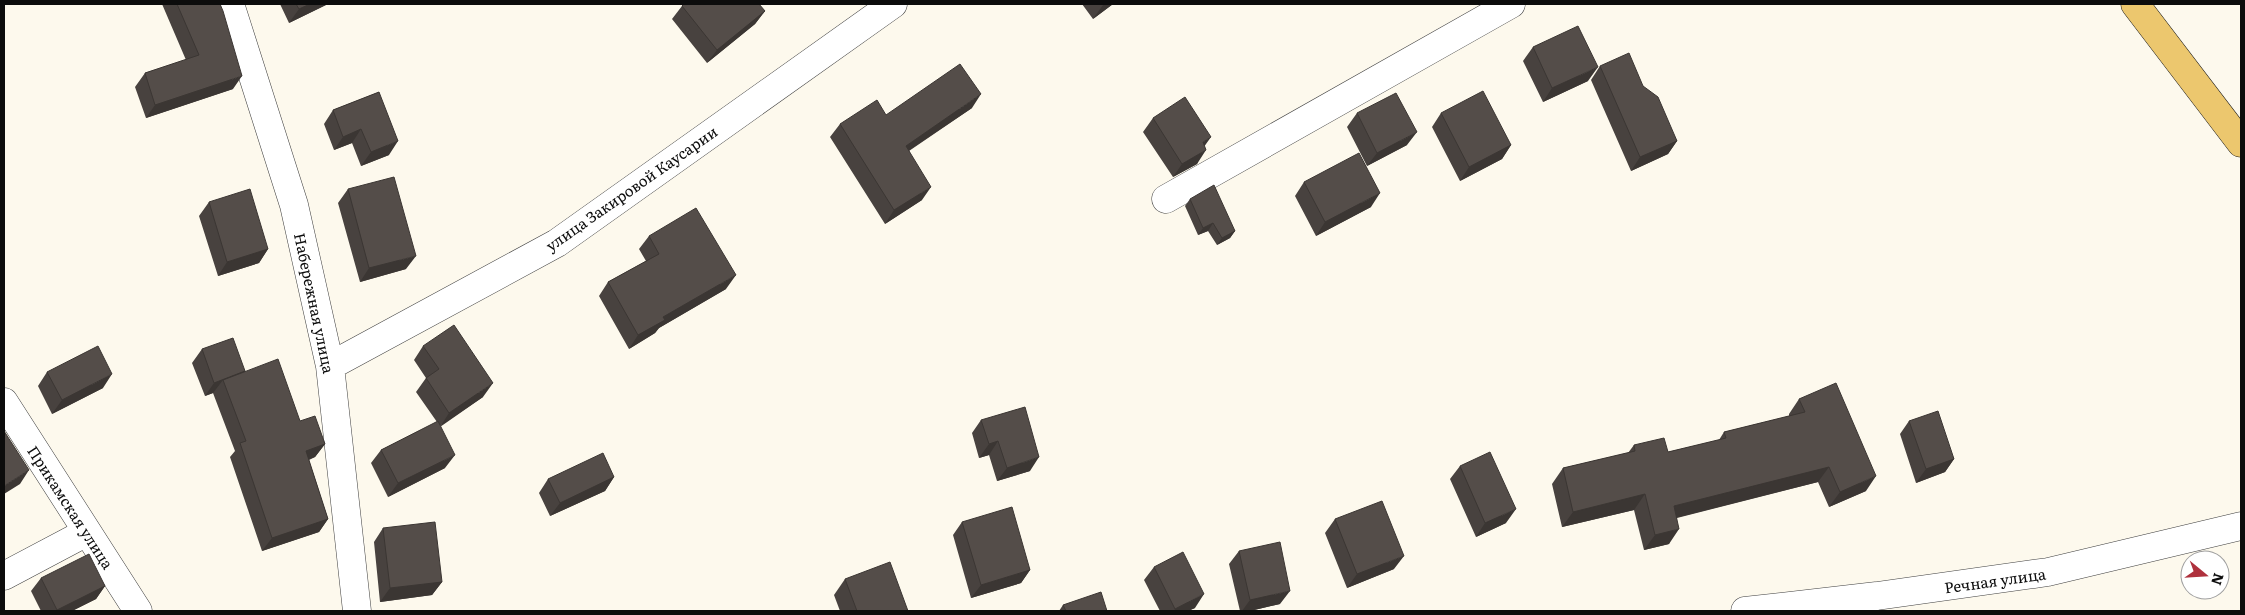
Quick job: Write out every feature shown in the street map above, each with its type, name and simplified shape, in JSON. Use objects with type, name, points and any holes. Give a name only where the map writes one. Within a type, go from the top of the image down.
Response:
[{"type":"main road","points":[[2135,4],[2241,143]]},
{"type":"street","name":"Набережная улица","points":[[230,4],[294,205],[330,366],[357,611]]},
{"type":"street","name":"улица Закировой Каусарии","points":[[330,366],[556,243],[892,4]]},
{"type":"street","points":[[1166,199],[1511,4]]},
{"type":"street","name":"Прикамская улица","points":[[4,402],[138,611]]},
{"type":"street","name":"Речная улица","points":[[1745,611],[1879,604],[2048,572],[2241,526]]},
{"type":"street","points":[[4,576],[87,532]]},
{"type":"building","points":[[177,4],[220,4],[242,76],[155,105],[145,73],[199,55]]},
{"type":"building","points":[[296,4],[310,4],[299,9]]},
{"type":"building","points":[[684,4],[759,4],[765,11],[717,50],[682,6]]},
{"type":"building","points":[[1578,26],[1598,67],[1552,88],[1533,47]]},
{"type":"building","points":[[1629,53],[1643,86],[1658,97],[1677,141],[1640,157],[1600,66]]},
{"type":"building","points":[[960,64],[981,94],[906,146],[931,187],[894,210],[840,124],[877,100],[886,115]]},
{"type":"building","points":[[1483,91],[1511,145],[1469,167],[1441,113]]},
{"type":"building","points":[[379,92],[398,141],[371,152],[361,129],[343,137],[333,110]]},
{"type":"building","points":[[1396,93],[1417,132],[1377,153],[1357,113]]},
{"type":"building","points":[[1185,97],[1211,137],[1203,142],[1206,150],[1182,164],[1153,118]]},
{"type":"building","points":[[1359,153],[1380,193],[1325,222],[1304,182]]},
{"type":"building","points":[[394,177],[416,256],[369,268],[348,189]]},
{"type":"building","points":[[1214,185],[1235,231],[1222,238],[1213,223],[1203,228],[1190,199]]},
{"type":"building","points":[[250,189],[268,249],[227,262],[209,202]]},
{"type":"building","points":[[696,208],[736,275],[663,317],[665,320],[638,335],[608,282],[659,254],[649,236]]},
{"type":"building","points":[[454,325],[493,383],[449,413],[426,378],[439,369],[423,346]]},
{"type":"building","points":[[233,338],[245,371],[214,383],[202,349]]},
{"type":"building","points":[[98,346],[112,374],[62,400],[47,372]]},
{"type":"building","points":[[278,359],[300,421],[315,416],[325,444],[306,451],[328,519],[272,538],[240,443],[246,441],[223,380]]},
{"type":"building","points":[[1836,383],[1876,476],[1840,492],[1829,467],[1674,506],[1679,529],[1655,535],[1645,494],[1573,512],[1563,468],[1635,451],[1634,445],[1664,438],[1668,452],[1726,438],[1724,432],[1805,412],[1799,399]]},
{"type":"building","points":[[1025,407],[1039,457],[1007,468],[998,441],[989,444],[981,420]]},
{"type":"building","points":[[1938,411],[1954,459],[1926,469],[1909,421]]},
{"type":"building","points":[[438,421],[455,455],[398,483],[381,450]]},
{"type":"building","points":[[4,431],[29,470],[4,486]]},
{"type":"building","points":[[1490,452],[1516,509],[1485,523],[1460,466]]},
{"type":"building","points":[[603,453],[614,477],[560,503],[548,479]]},
{"type":"building","points":[[1382,501],[1404,556],[1357,574],[1335,519]]},
{"type":"building","points":[[1012,507],[1030,570],[981,585],[962,522]]},
{"type":"building","points":[[435,522],[442,582],[390,588],[383,528]]},
{"type":"building","points":[[1280,542],[1290,591],[1250,600],[1239,551]]},
{"type":"building","points":[[1183,552],[1204,594],[1175,609],[1154,567]]},
{"type":"building","points":[[89,554],[105,586],[57,610],[41,578]]},
{"type":"building","points":[[890,562],[908,611],[857,611],[845,579]]},
{"type":"building","points":[[1101,592],[1107,611],[1066,611],[1063,605]]}]
